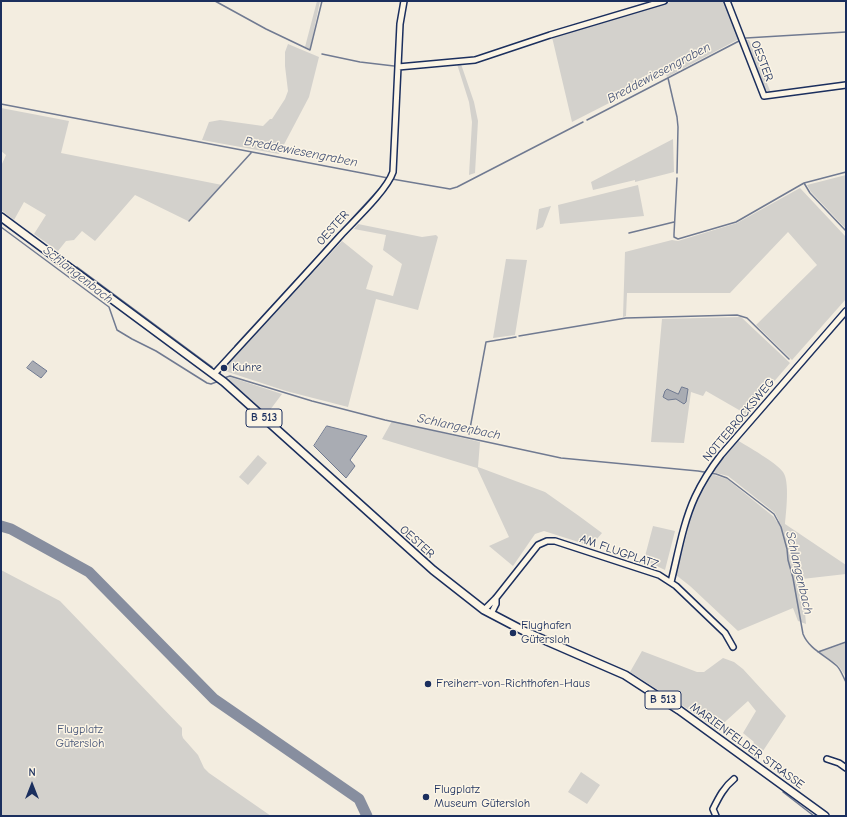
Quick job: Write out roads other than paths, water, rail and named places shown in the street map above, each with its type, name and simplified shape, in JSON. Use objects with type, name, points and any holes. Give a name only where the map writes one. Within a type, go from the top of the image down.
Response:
[{"type":"main road","name":"OESTER","points":[[1,217],[218,378],[433,570],[488,612]]},
{"type":"main road","name":"MARIENFELDER STRASSE","points":[[488,612],[526,632],[625,675],[679,710],[825,816]]},
{"type":"street","name":"OESTER","points":[[218,378],[386,185],[393,172],[400,24],[404,1]]},
{"type":"street","points":[[398,67],[475,60],[550,35],[664,1]]},
{"type":"street","name":"OESTER","points":[[727,1],[764,96],[846,85]]},
{"type":"street","name":"NOTTEBROCKSWEG","points":[[671,582],[689,512],[710,470],[846,311]]},
{"type":"street","name":"AM FLUGPLATZ","points":[[488,612],[496,604],[496,598],[538,545],[547,541],[555,541],[659,576],[671,582],[725,633],[733,647]]},
{"type":"street","points":[[827,760],[839,763],[846,768]]},
{"type":"street","points":[[716,816],[713,809],[725,786],[734,779]]},
{"type":"waterway","points":[[215,1],[266,29],[310,50],[322,1]]},
{"type":"waterway","name":"Breddewiesengraben","points":[[746,38],[846,32]]},
{"type":"waterway","name":"Breddewiesengraben","points":[[587,120],[739,41]]},
{"type":"waterway","points":[[322,54],[360,62],[394,66]]},
{"type":"waterway","points":[[668,78],[678,127],[677,173]]},
{"type":"waterway","points":[[794,94],[846,88]]},
{"type":"waterway","name":"Breddewiesengraben","points":[[1,104],[388,178]]},
{"type":"waterway","name":"Breddewiesengraben","points":[[392,179],[450,189],[457,187],[583,122]]},
{"type":"waterway","points":[[189,221],[251,153]]},
{"type":"waterway","points":[[677,178],[674,237],[678,239],[736,222],[804,183],[846,172]]},
{"type":"waterway","points":[[804,183],[810,193],[846,231]]},
{"type":"waterway","points":[[235,346],[381,187]]},
{"type":"waterway","points":[[629,233],[674,222]]},
{"type":"waterway","name":"Schlangenbach","points":[[1,227],[109,307],[117,330],[156,351],[207,383],[211,384],[219,381]]},
{"type":"waterway","points":[[346,234],[352,227]]},
{"type":"waterway","points":[[308,276],[343,237]]},
{"type":"waterway","points":[[77,267],[212,367]]},
{"type":"waterway","points":[[519,336],[626,318],[737,315],[747,318],[789,359]]},
{"type":"waterway","points":[[469,434],[486,342],[516,337]]},
{"type":"waterway","name":"Schlangenbach","points":[[224,378],[230,376],[312,401],[385,420],[561,458],[698,471],[716,474],[727,478],[774,514],[781,527],[787,549],[803,634],[813,648],[837,666],[846,682]]},
{"type":"waterway","points":[[818,652],[846,642]]},
{"type":"waterway","points":[[783,792],[814,816]]},
{"type":"place","name":"Kuhre","points":[[224,368]]},
{"type":"place","name":"Flughafen Gütersloh","points":[[513,633]]},
{"type":"place","name":"Freiherr-von-Richthofen-Haus","points":[[428,684]]},
{"type":"place","name":"Flugplatz Museum Gütersloh","points":[[426,797]]},
{"type":"park label","name":"Flugplatz Gütersloh","points":[[80,737]]}]
